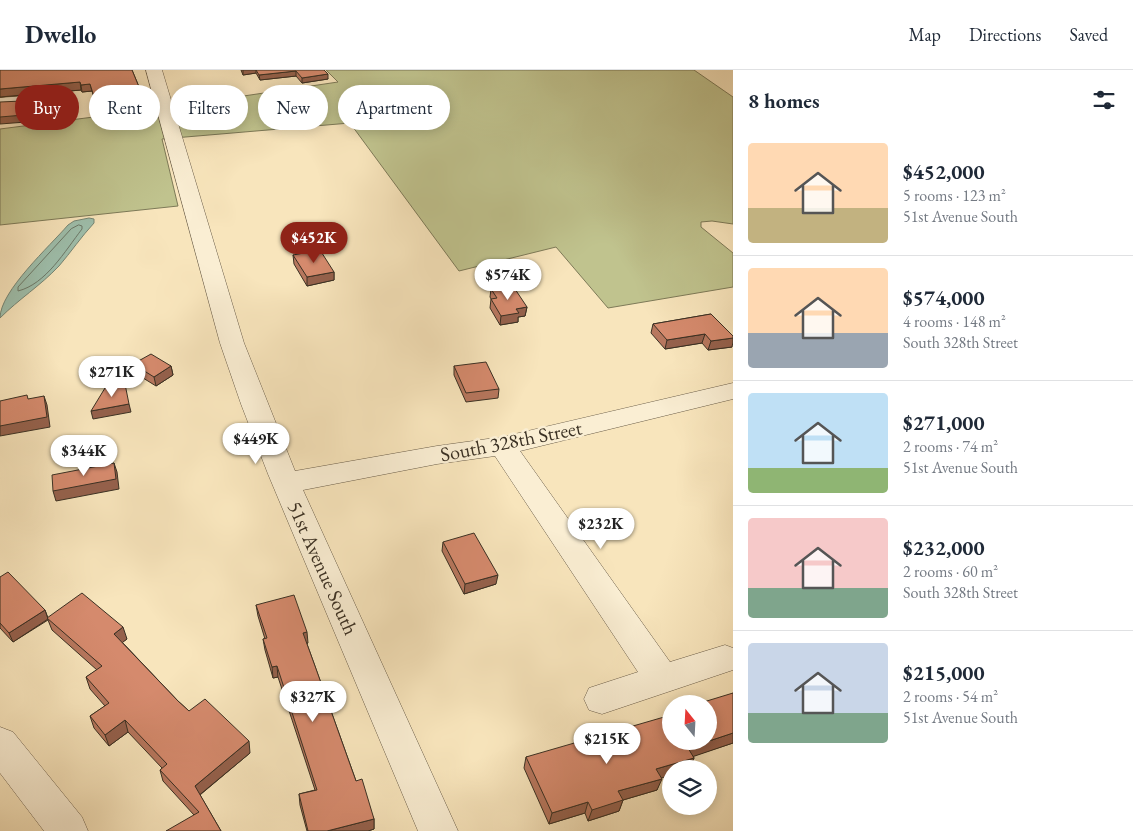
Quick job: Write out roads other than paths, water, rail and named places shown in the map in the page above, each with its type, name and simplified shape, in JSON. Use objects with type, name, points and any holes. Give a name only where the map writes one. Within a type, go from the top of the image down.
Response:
[{"type":"street","name":"51st Avenue South","points":[[154,70],[232,342],[254,404],[286,483],[438,831]]},
{"type":"street","points":[[0,103],[15,102]]},
{"type":"street","name":"South 328th Street","points":[[286,483],[437,455],[502,446],[733,391]]},
{"type":"street","points":[[502,446],[662,679]]},
{"type":"street","points":[[602,699],[726,659]]},
{"type":"street","points":[[0,744],[68,831]]},
{"type":"water","points":[[94,219],[94,223],[59,266],[0,318],[2,307],[8,295],[27,269],[68,225],[74,221]]}]
